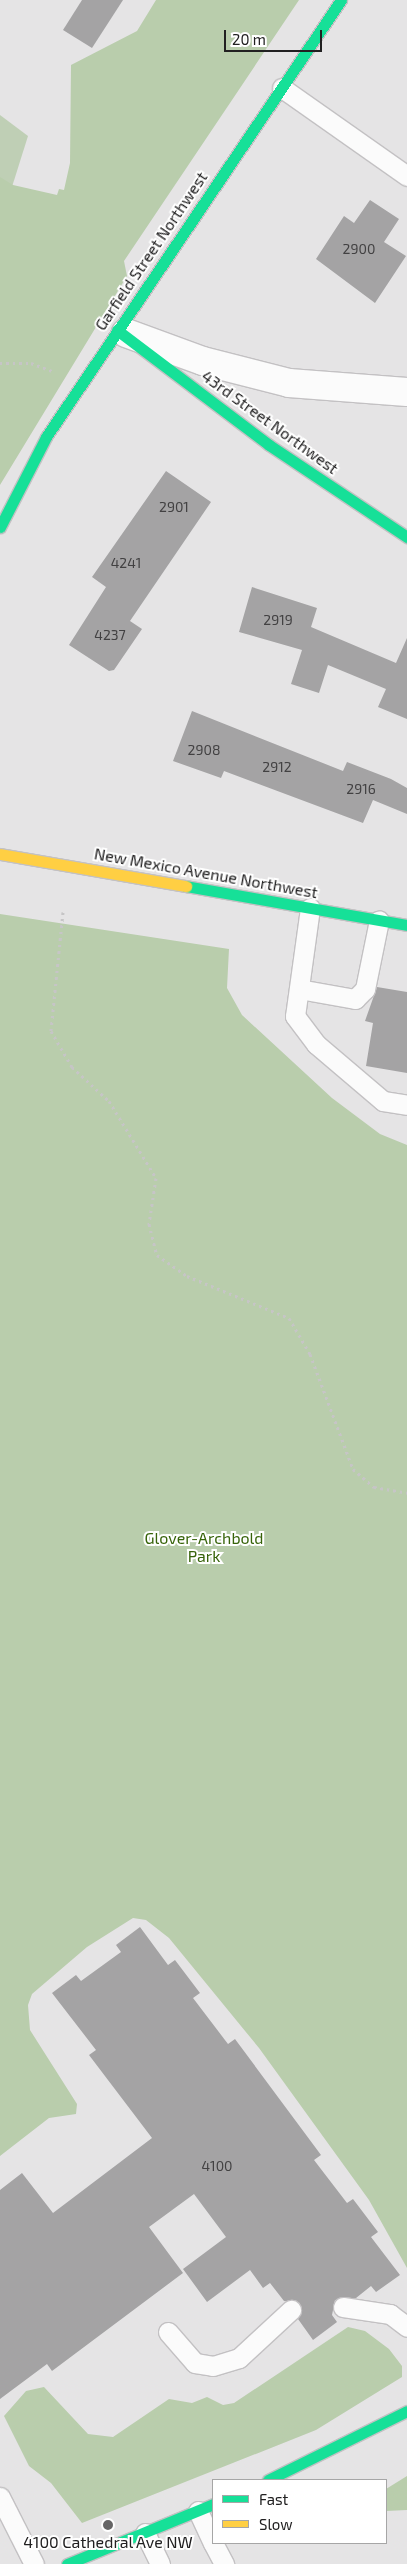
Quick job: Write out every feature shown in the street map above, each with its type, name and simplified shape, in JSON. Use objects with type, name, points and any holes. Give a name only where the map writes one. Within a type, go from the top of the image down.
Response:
[{"type":"street","name":"Garfield Street Northwest","points":[[0,527],[26,471],[117,330],[342,0]]},
{"type":"street","points":[[117,330],[253,376],[353,390],[407,392]]},
{"type":"street","name":"43rd Street Northwest","points":[[117,330],[270,445],[407,537]]},
{"type":"street","name":"New Mexico Avenue Northwest","points":[[0,854],[407,925]]},
{"type":"street","points":[[270,2479],[407,2411]]},
{"type":"street","points":[[67,2564],[205,2507]]},
{"type":"lane","points":[[282,88],[407,176]]},
{"type":"lane","points":[[310,908],[295,1016],[316,1044],[383,1100],[407,1104]]},
{"type":"lane","points":[[299,989],[355,999],[365,989],[379,920]]},
{"type":"lane","points":[[343,2307],[390,2314],[407,2327]]},
{"type":"lane","points":[[168,2332],[195,2363],[212,2366],[239,2358],[291,2310]]},
{"type":"lane","points":[[0,2497],[34,2564]]},
{"type":"lane","points":[[205,2507],[212,2538]]},
{"type":"lane","points":[[145,2533],[160,2564]]},
{"type":"lane","points":[[214,2544],[224,2564]]},
{"type":"path","points":[[0,363],[31,363],[82,384]]},
{"type":"path","points":[[63,912],[51,1031],[72,1067],[109,1101],[156,1178],[149,1224],[157,1254],[187,1276],[289,1318],[329,1400],[353,1468],[374,1487],[407,1493]]},
{"type":"green space","points":[[156,0],[299,0],[124,261],[127,276],[0,485],[0,177],[13,185],[57,195],[59,189],[64,190],[70,163],[71,65],[137,31]]},
{"type":"green space","points":[[0,115],[28,136],[0,225]]},
{"type":"green space","name":"Glover-Archbold Park","points":[[0,914],[229,949],[227,988],[242,1015],[332,1098],[380,1134],[407,1145],[407,2268],[369,2200],[259,2048],[169,1938],[146,1920],[133,1918],[87,1947],[32,1994],[28,2005],[30,2030],[77,2104],[76,2114],[49,2118],[0,2156]]},
{"type":"green space","points":[[348,2327],[365,2331],[389,2349],[402,2366],[402,2377],[316,2430],[82,2523],[51,2483],[29,2466],[4,2416],[26,2391],[44,2387],[88,2434],[113,2437],[169,2399],[192,2403],[207,2397],[223,2405],[234,2403]]},
{"type":"green space","points":[[407,2476],[407,2510],[387,2511],[387,2488]]},
{"type":"building","points":[[82,0],[123,0],[92,48],[63,30]]},
{"type":"building","points":[[370,200],[399,219],[384,242],[406,256],[375,303],[316,259],[344,216],[354,223]]},
{"type":"building","points":[[166,471],[211,502],[130,621],[142,629],[114,670],[109,671],[69,645],[106,587],[92,577]]},
{"type":"building","points":[[252,587],[317,608],[311,627],[396,663],[407,638],[407,719],[378,707],[386,689],[328,665],[319,693],[291,684],[302,650],[239,632]]},
{"type":"building","points":[[192,711],[343,771],[347,762],[391,779],[407,788],[407,814],[373,800],[363,823],[224,771],[221,778],[173,761]]},
{"type":"building","points":[[377,987],[407,992],[407,1073],[366,1066],[373,1023],[365,1021]]},
{"type":"building","points":[[140,1927],[168,1965],[175,1960],[200,1993],[193,1998],[228,2044],[235,2039],[321,2155],[314,2160],[347,2203],[353,2199],[378,2232],[371,2237],[400,2275],[376,2292],[371,2286],[356,2298],[335,2300],[332,2315],[337,2322],[313,2340],[298,2319],[300,2303],[284,2301],[270,2283],[263,2288],[250,2270],[207,2302],[183,2269],[226,2237],[194,2194],[149,2227],[183,2273],[52,2371],[47,2364],[0,2399],[0,2190],[22,2173],[53,2213],[152,2138],[89,2055],[96,2050],[52,1993],[76,1975],[81,1981],[121,1952],[116,1945]]},
{"type":"traffic: fast","points":[[0,527],[46,437],[341,0]]},
{"type":"traffic: fast","points":[[117,330],[269,445],[407,537]]},
{"type":"traffic: fast","points":[[186,886],[407,925]]},
{"type":"traffic: fast","points":[[270,2479],[407,2411]]},
{"type":"traffic: fast","points":[[67,2564],[212,2504]]},
{"type":"traffic: slow","points":[[0,854],[186,886]]},
{"type":"place","name":"4100 Cathedral Ave NW","points":[[108,2525]]}]
